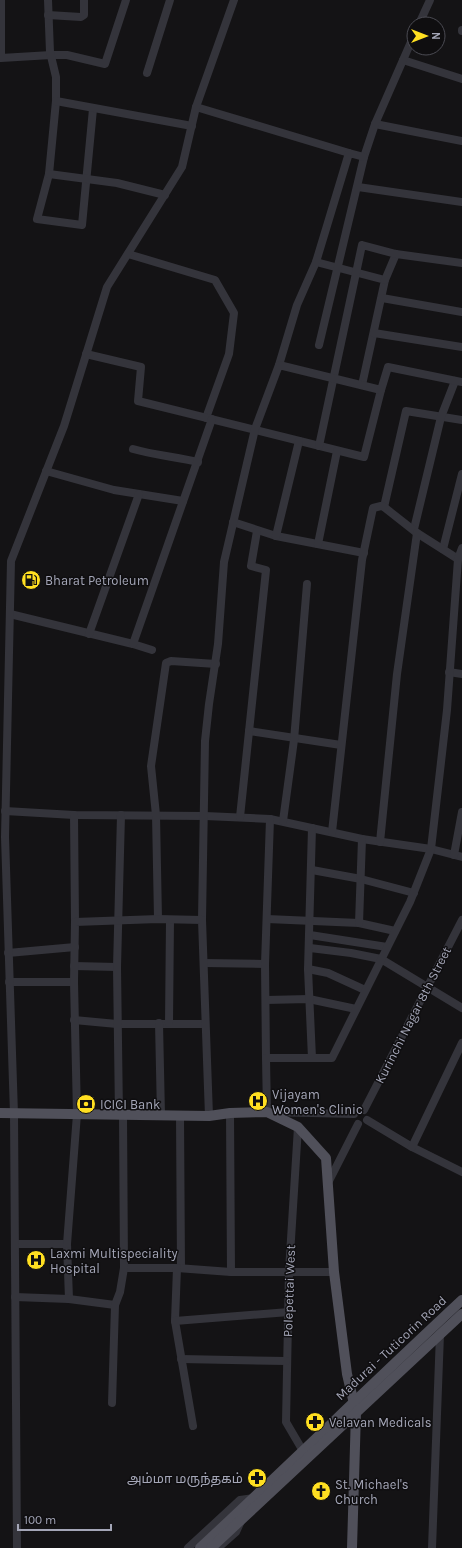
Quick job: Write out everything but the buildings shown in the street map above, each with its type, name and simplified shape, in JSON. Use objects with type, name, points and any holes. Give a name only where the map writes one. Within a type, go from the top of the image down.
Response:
[{"type":"main road","points":[[0,1113],[209,1116],[230,1113],[267,1112],[298,1127],[326,1158],[329,1181],[334,1272],[347,1374],[356,1412],[352,1548]]},
{"type":"main road","name":"Madurai - Tuticorin Road","points":[[200,1548],[303,1451],[353,1400],[462,1300]]},
{"type":"main road","name":"Madurai - Tuticorin Road","points":[[211,1548],[462,1314]]},
{"type":"street","points":[[1,0],[1,58],[51,55],[67,56],[105,64],[126,0]]},
{"type":"street","points":[[48,0],[51,55],[56,77],[56,101],[49,174],[36,219],[82,224],[88,179],[93,109]]},
{"type":"street","points":[[48,15],[81,17],[84,15],[85,10],[84,0]]},
{"type":"street","points":[[147,73],[170,0]]},
{"type":"street","points":[[17,1548],[14,1114],[8,953],[5,811],[11,561],[64,426],[107,287],[182,167],[196,107],[234,0]]},
{"type":"street","points":[[423,16],[430,0]]},
{"type":"street","points":[[319,345],[364,157],[376,124],[406,53]]},
{"type":"street","points":[[403,60],[462,79]]},
{"type":"street","points":[[56,101],[192,126]]},
{"type":"street","points":[[196,107],[364,157]]},
{"type":"street","points":[[376,124],[462,141]]},
{"type":"street","points":[[209,1116],[204,1024],[202,920],[205,816],[205,741],[209,704],[216,664],[224,562],[255,429],[279,364],[297,304],[316,262],[349,153]]},
{"type":"street","points":[[49,174],[117,183],[165,195]]},
{"type":"street","points":[[358,187],[462,202]]},
{"type":"street","points":[[319,446],[362,245],[396,254],[462,263]]},
{"type":"street","points":[[128,254],[215,280],[234,313],[229,354],[209,418],[198,462],[182,501],[133,644]]},
{"type":"street","points":[[362,385],[385,280],[396,254]]},
{"type":"street","points":[[316,262],[385,280]]},
{"type":"street","points":[[382,298],[462,312]]},
{"type":"street","points":[[374,333],[462,347]]},
{"type":"street","points":[[86,354],[141,367],[138,401],[364,457],[388,367],[458,381],[442,417],[416,531],[397,674],[380,842]]},
{"type":"street","points":[[279,364],[382,390]]},
{"type":"street","points":[[384,507],[406,411],[462,420]]},
{"type":"street","points":[[276,536],[298,441]]},
{"type":"street","points":[[133,449],[198,462]]},
{"type":"street","points":[[318,544],[337,451]]},
{"type":"street","points":[[46,471],[114,490],[182,501]]},
{"type":"street","points":[[443,549],[462,474]]},
{"type":"street","points":[[89,634],[138,494]]},
{"type":"street","points":[[332,832],[364,553],[373,508],[381,506],[384,507],[416,531],[458,559]]},
{"type":"street","points":[[233,522],[276,536],[364,553]]},
{"type":"street","points":[[240,817],[266,570],[251,566],[257,531]]},
{"type":"street","points":[[266,1058],[332,1058],[414,893],[431,849],[447,710],[458,559],[462,548]]},
{"type":"street","points":[[283,821],[294,740],[307,584]]},
{"type":"street","points":[[10,614],[152,650]]},
{"type":"street","points":[[158,919],[156,815],[151,766],[166,663],[171,661],[216,664]]},
{"type":"street","points":[[449,672],[462,674]]},
{"type":"street","points":[[249,731],[294,740],[341,745]]},
{"type":"street","points":[[5,811],[74,815],[156,815],[270,819],[362,839],[431,849],[458,856],[462,812]]},
{"type":"street","points":[[69,1299],[67,1244],[77,1114],[74,1020],[74,815]]},
{"type":"street","points":[[112,1403],[115,1305],[120,1292],[124,1268],[121,1115],[117,1024],[121,815]]},
{"type":"street","points":[[270,819],[265,964],[267,1112],[354,1114],[358,1110],[364,1110],[368,1115],[367,1120],[363,1124],[358,1124]]},
{"type":"street","points":[[312,828],[310,948],[308,969],[312,1058]]},
{"type":"street","points":[[359,923],[362,839]]},
{"type":"street","points":[[312,870],[361,879],[414,893]]},
{"type":"street","points":[[75,922],[158,919],[202,920]]},
{"type":"street","points":[[267,919],[359,923],[395,931]]},
{"type":"street","points":[[169,1023],[170,920]]},
{"type":"street","name":"Kurinchi Nagar 8th Street","points":[[364,1110],[462,920]]},
{"type":"street","points":[[310,935],[387,947]]},
{"type":"street","points":[[8,953],[75,946]]},
{"type":"street","points":[[310,948],[351,953],[381,960],[462,1008]]},
{"type":"street","points":[[204,963],[265,964]]},
{"type":"street","points":[[74,966],[117,967]]},
{"type":"street","points":[[308,969],[328,973],[366,990]]},
{"type":"street","points":[[9,982],[74,982]]},
{"type":"street","points":[[266,1000],[309,999],[356,1009]]},
{"type":"street","points":[[74,1020],[117,1024],[204,1024]]},
{"type":"street","points":[[159,1023],[161,1115]]},
{"type":"street","points":[[412,1147],[462,1043]]},
{"type":"street","points":[[230,1113],[231,1272]]},
{"type":"street","points":[[354,1114],[354,1120],[358,1124]]},
{"type":"street","points":[[180,1116],[179,1268],[175,1321],[194,1426]]},
{"type":"street","points":[[367,1120],[412,1147],[462,1172]]},
{"type":"street","points":[[329,1181],[358,1124]]},
{"type":"street","name":"Polepettai West","points":[[298,1127],[289,1271],[286,1422],[303,1451]]},
{"type":"street","points":[[15,1244],[67,1244]]},
{"type":"street","points":[[124,1268],[179,1268],[231,1272],[334,1272]]},
{"type":"street","points":[[15,1296],[69,1299],[115,1305]]},
{"type":"street","points":[[175,1321],[289,1312]]},
{"type":"street","points":[[432,1548],[440,1334]]},
{"type":"street","points":[[181,1359],[286,1362]]},
{"type":"street","points":[[188,1548],[240,1500],[254,1498]]},
{"type":"street","points":[[218,1548],[236,1532],[242,1519]]},
{"type":"place","name":"Bharat Petroleum","points":[[31,580]]},
{"type":"place","name":"Vijayam Women's Clinic","points":[[258,1101]]},
{"type":"place","name":"ICICI Bank","points":[[86,1104]]},
{"type":"place","name":"Laxmi Multispeciality Hospital","points":[[36,1260]]},
{"type":"place","name":"Velavan Medicals","points":[[315,1422]]},
{"type":"place","name":"அம்மா மருந்தகம்","points":[[257,1478]]},
{"type":"place","name":"St. Michael's Church","points":[[321,1491]]}]
